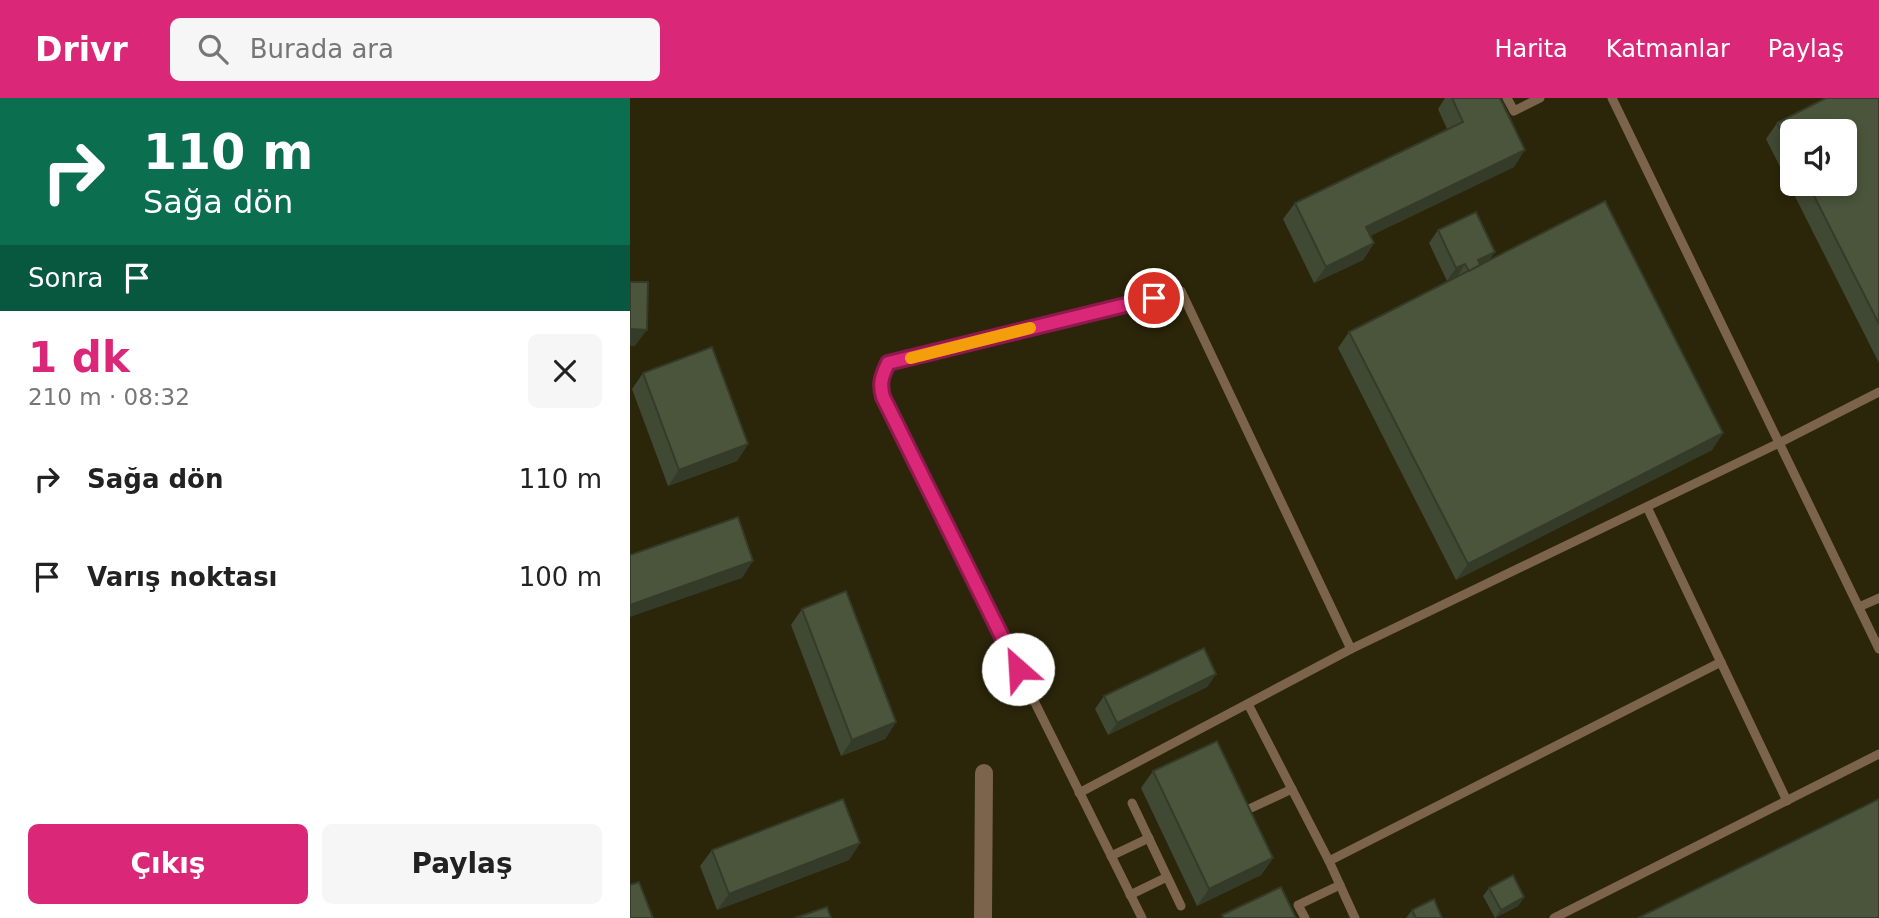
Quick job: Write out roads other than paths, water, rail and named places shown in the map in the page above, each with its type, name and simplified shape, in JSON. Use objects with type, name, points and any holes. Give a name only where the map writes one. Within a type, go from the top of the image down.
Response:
[{"type":"street","points":[[983,918],[984,774]]},
{"type":"lane","points":[[1507,98],[1514,111],[1540,98]]},
{"type":"lane","points":[[1612,98],[1879,649]]},
{"type":"lane","points":[[1142,918],[883,397],[881,378],[888,363],[1181,291],[1352,649]]},
{"type":"lane","points":[[1079,793],[1352,649],[1879,392]]},
{"type":"lane","points":[[1647,507],[1787,801]]},
{"type":"lane","points":[[1858,607],[1879,598]]},
{"type":"lane","points":[[1329,861],[1721,662]]},
{"type":"lane","points":[[1248,704],[1329,861],[1355,918]]},
{"type":"lane","points":[[1554,918],[1879,754]]},
{"type":"lane","points":[[1249,809],[1292,789]]},
{"type":"lane","points":[[1244,799],[1254,821]]},
{"type":"lane","points":[[1132,803],[1181,906]]},
{"type":"lane","points":[[1111,856],[1149,838]]},
{"type":"lane","points":[[1130,895],[1167,877]]},
{"type":"lane","points":[[1305,918],[1298,905],[1340,885]]}]
